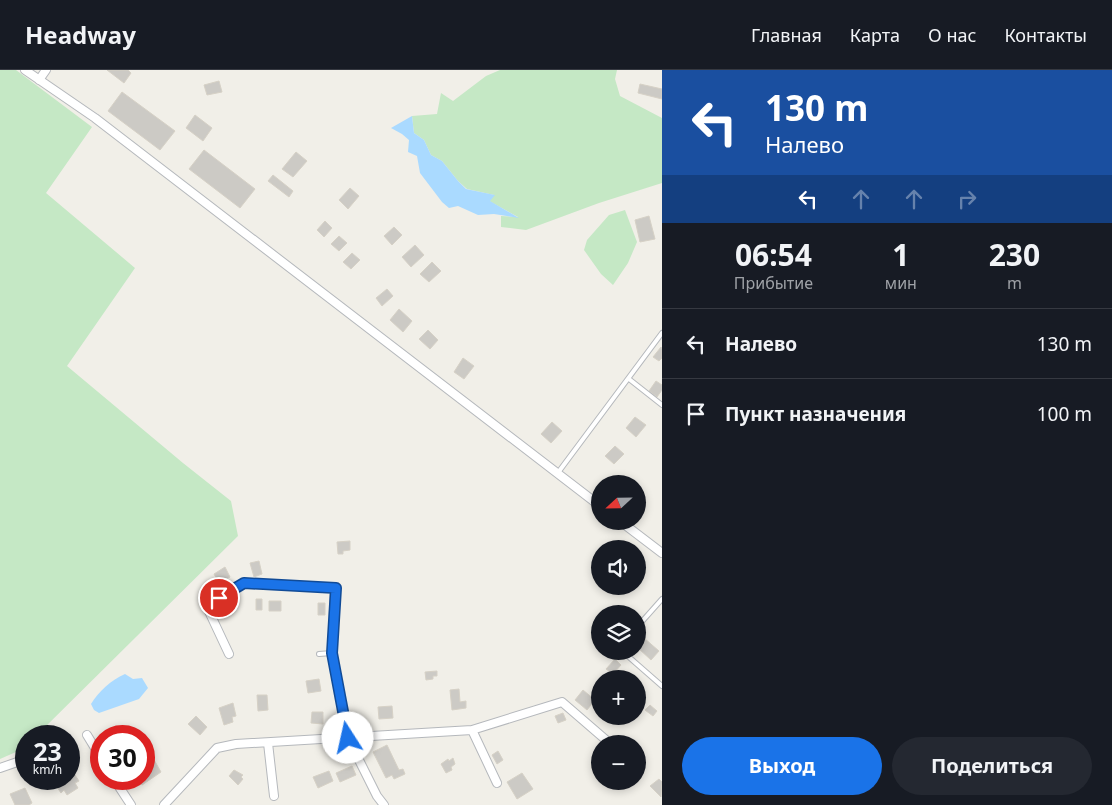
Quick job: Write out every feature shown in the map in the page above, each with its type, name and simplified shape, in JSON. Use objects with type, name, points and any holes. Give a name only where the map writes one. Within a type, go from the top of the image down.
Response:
[{"type":"street","points":[[25,70],[95,118],[591,499]]},
{"type":"street","points":[[39,80],[46,70]]},
{"type":"street","points":[[632,530],[662,553]]},
{"type":"street","points":[[229,654],[206,606],[244,583],[336,588],[332,653],[348,738],[377,796],[384,805]]},
{"type":"street","points":[[164,805],[217,748],[236,744],[472,730],[562,702],[600,735]]},
{"type":"street","points":[[472,730],[497,784]]},
{"type":"street","points":[[87,735],[90,740]]},
{"type":"street","points":[[268,743],[274,796]]},
{"type":"street","points":[[0,768],[15,763]]},
{"type":"street","points":[[121,790],[131,805]]},
{"type":"lane","points":[[557,474],[662,333]]},
{"type":"lane","points":[[629,379],[662,405]]},
{"type":"lane","points":[[646,617],[662,600]]},
{"type":"lane","points":[[319,654],[332,653]]},
{"type":"lane","points":[[632,660],[662,686]]},
{"type":"green space","points":[[0,70],[16,70],[92,127],[46,193],[135,268],[67,366],[231,501],[238,536],[47,725],[15,725],[15,752],[0,759]]},
{"type":"green space","points":[[500,70],[617,70],[615,79],[620,96],[662,118],[662,183],[599,203],[526,230],[501,227],[501,216],[518,217],[489,201],[494,195],[467,189],[458,181],[442,161],[431,155],[424,140],[414,133],[412,116],[437,114],[441,93],[453,101],[486,76]]},
{"type":"green space","points":[[625,210],[637,242],[628,263],[613,285],[601,274],[584,250],[587,240],[609,215]]},
{"type":"water","points":[[412,116],[414,133],[424,140],[431,155],[442,161],[466,189],[495,195],[490,201],[519,218],[494,214],[478,215],[458,206],[449,208],[442,202],[420,173],[417,156],[408,152],[409,140],[391,128]]},
{"type":"water","points":[[125,674],[133,679],[142,678],[148,688],[139,699],[99,713],[94,710],[91,704],[98,695],[106,686]]},
{"type":"building","points":[[107,70],[128,70],[131,73],[124,83]]},
{"type":"building","points":[[219,81],[222,92],[207,95],[204,85]]},
{"type":"building","points":[[640,84],[662,89],[662,99],[638,93]]},
{"type":"building","points":[[122,92],[175,131],[160,150],[108,111]]},
{"type":"building","points":[[195,115],[212,128],[203,141],[186,128]]},
{"type":"building","points":[[204,150],[255,189],[240,208],[189,169]]},
{"type":"building","points":[[296,152],[307,161],[293,177],[282,169]]},
{"type":"building","points":[[273,175],[293,191],[289,197],[268,181]]},
{"type":"building","points":[[350,188],[359,196],[348,209],[339,200]]},
{"type":"building","points":[[649,216],[655,239],[640,242],[635,220]]},
{"type":"building","points":[[325,221],[332,228],[324,237],[317,230]]},
{"type":"building","points":[[394,227],[402,235],[392,245],[384,236]]},
{"type":"building","points":[[339,236],[347,243],[339,251],[331,244]]},
{"type":"building","points":[[415,245],[424,255],[411,267],[402,257]]},
{"type":"building","points":[[352,253],[360,260],[351,269],[343,262]]},
{"type":"building","points":[[432,262],[441,271],[429,282],[420,274]]},
{"type":"building","points":[[387,289],[393,296],[382,306],[376,298]]},
{"type":"building","points":[[399,309],[412,321],[403,332],[390,320]]},
{"type":"building","points":[[428,330],[438,340],[430,349],[419,339]]},
{"type":"building","points":[[661,347],[662,358],[659,361],[653,357]]},
{"type":"building","points":[[463,358],[474,366],[464,379],[454,372]]},
{"type":"building","points":[[656,381],[662,385],[662,390],[657,397],[649,391]]},
{"type":"building","points":[[635,417],[646,425],[636,437],[626,428]]},
{"type":"building","points":[[552,422],[562,431],[551,443],[541,434]]},
{"type":"building","points":[[615,446],[624,454],[614,464],[605,456]]},
{"type":"building","points":[[350,541],[350,550],[343,551],[343,554],[338,554],[337,542]]},
{"type":"building","points":[[259,561],[262,574],[254,577],[250,563]]},
{"type":"building","points":[[225,567],[230,577],[219,583],[214,574]]},
{"type":"building","points":[[256,599],[262,599],[262,610],[256,610]]},
{"type":"building","points":[[269,601],[281,601],[281,611],[269,611]]},
{"type":"building","points":[[318,603],[325,603],[325,615],[318,615]]},
{"type":"building","points":[[646,640],[659,651],[651,660],[646,655]]},
{"type":"building","points":[[614,660],[621,665],[617,670],[606,669]]},
{"type":"building","points":[[437,671],[437,676],[426,680],[425,672]]},
{"type":"building","points":[[319,679],[321,691],[308,693],[306,681]]},
{"type":"building","points":[[459,689],[460,702],[466,701],[466,708],[452,710],[450,690]]},
{"type":"building","points":[[583,690],[591,697],[591,705],[587,710],[575,700]]},
{"type":"building","points":[[257,695],[267,695],[268,710],[258,711]]},
{"type":"building","points":[[233,703],[236,716],[232,717],[233,722],[224,725],[219,708]]},
{"type":"building","points":[[650,705],[657,711],[653,716],[646,709]]},
{"type":"building","points":[[392,706],[393,718],[379,719],[378,707]]},
{"type":"building","points":[[312,712],[323,712],[323,724],[311,723]]},
{"type":"building","points":[[563,713],[566,720],[558,723],[555,716]]},
{"type":"building","points":[[196,716],[207,727],[200,735],[188,724]]},
{"type":"building","points":[[387,745],[399,770],[403,769],[405,774],[394,779],[392,775],[386,778],[373,752]]},
{"type":"building","points":[[498,751],[503,760],[497,764],[492,755]]},
{"type":"building","points":[[453,758],[455,764],[451,767],[452,770],[446,773],[441,764]]},
{"type":"building","points":[[155,762],[161,772],[155,776]]},
{"type":"building","points":[[352,766],[356,775],[340,782],[336,773]]},
{"type":"building","points":[[234,770],[243,775],[241,777],[243,779],[238,785],[229,776]]},
{"type":"building","points":[[329,771],[333,781],[318,788],[313,777]]},
{"type":"building","points":[[522,773],[533,789],[517,799],[507,782]]},
{"type":"building","points":[[659,779],[662,782],[661,797],[650,786]]},
{"type":"building","points":[[26,790],[32,803],[29,805],[15,805],[10,794]]},
{"type":"building","points":[[64,790],[75,790],[67,795]]},
{"type":"route","points":[[219,598],[244,583],[336,588],[332,653],[348,738]]}]
